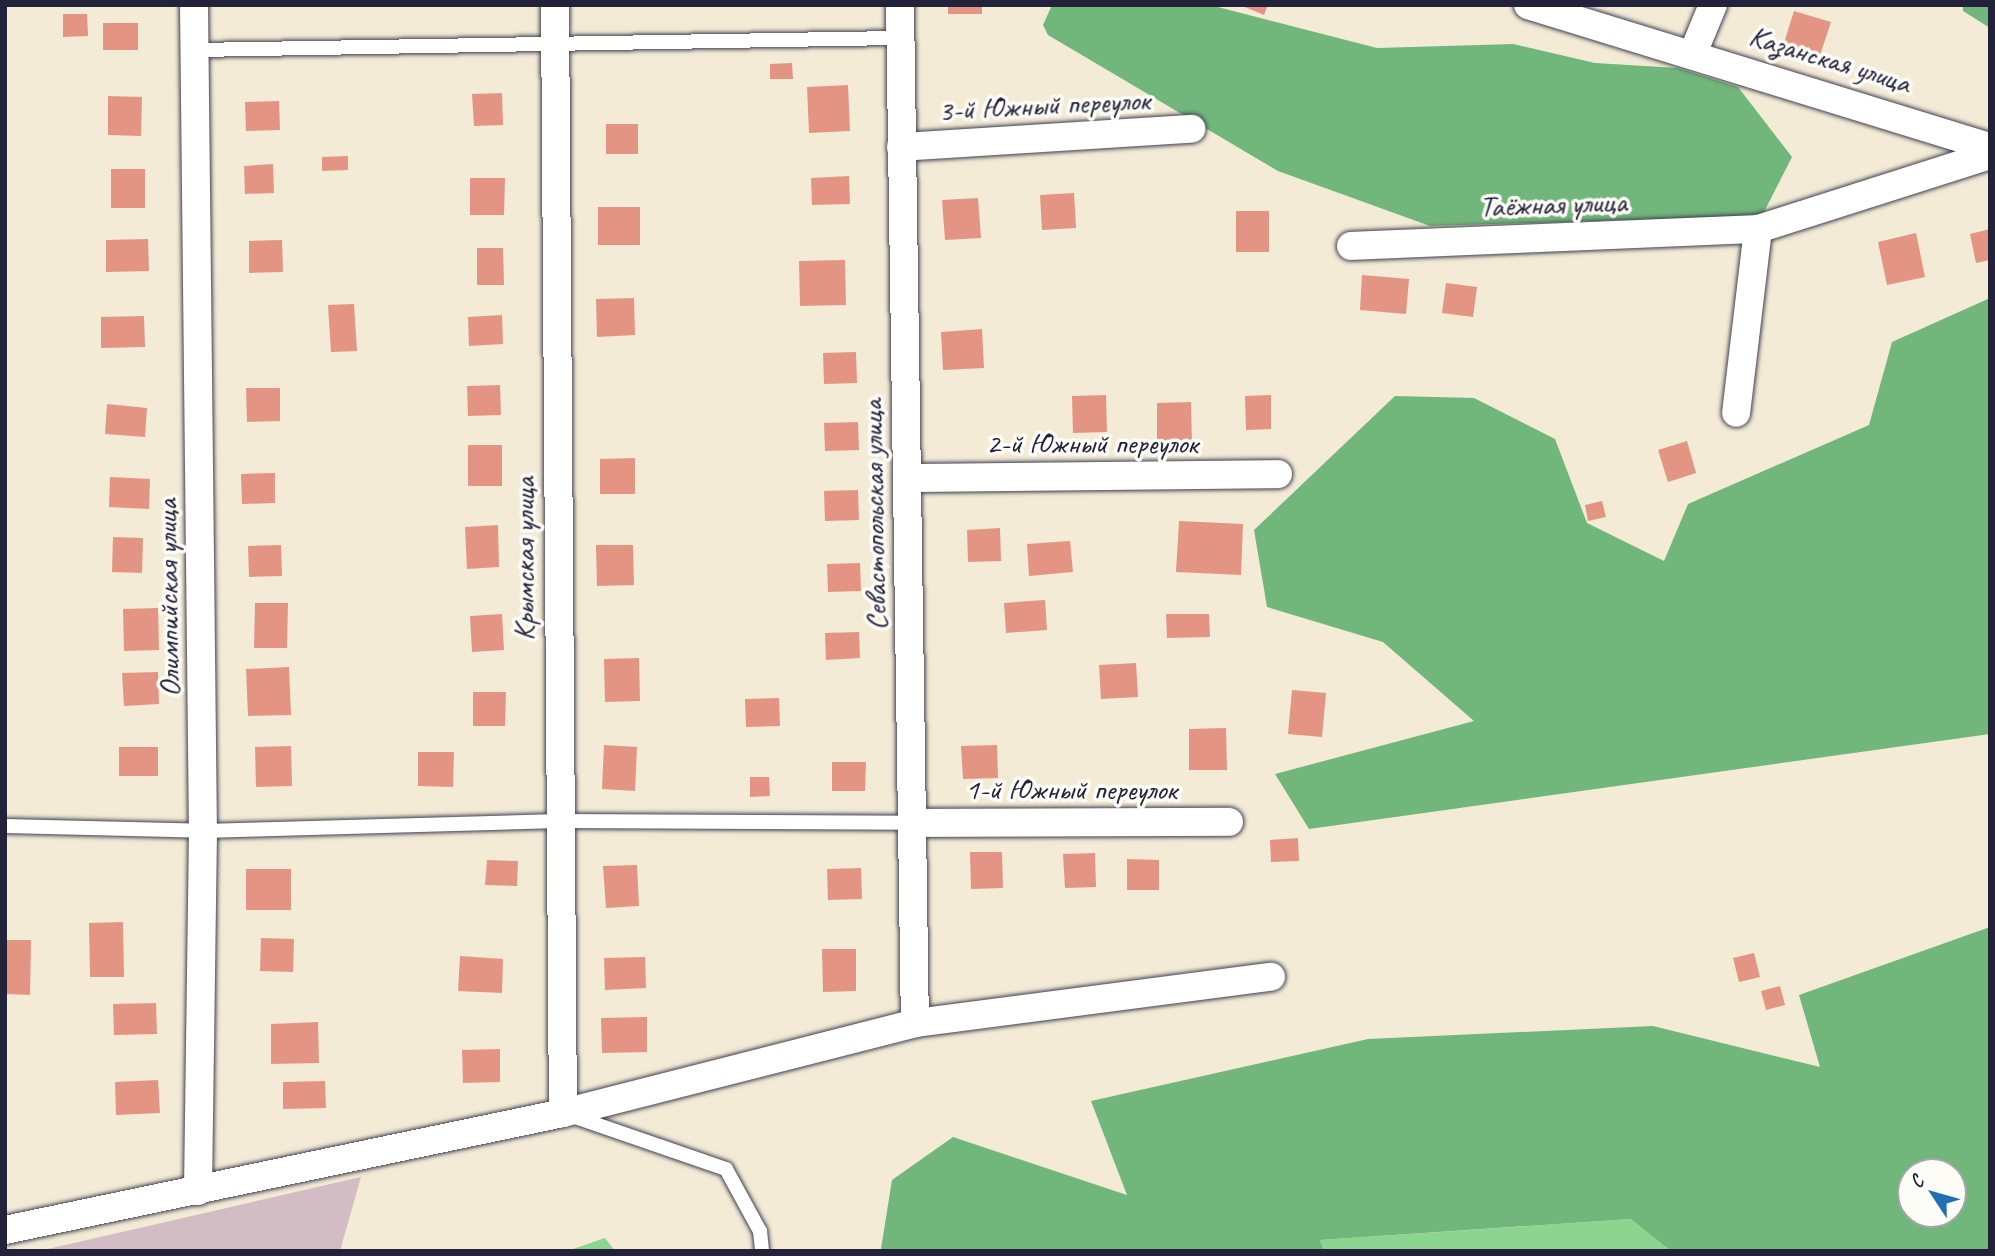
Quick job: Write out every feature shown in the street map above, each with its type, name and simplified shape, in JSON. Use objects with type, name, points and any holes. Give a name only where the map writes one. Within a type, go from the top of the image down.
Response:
[{"type":"street","name":"Олимпийская улица","points":[[194,5],[204,831],[198,1191]]},
{"type":"street","name":"Крымская улица","points":[[555,5],[563,1113]]},
{"type":"street","name":"Севастопольская улица","points":[[900,5],[915,1023]]},
{"type":"street","name":"Казанская улица","points":[[1528,5],[1693,53],[1990,146]]},
{"type":"street","points":[[1693,53],[1713,5]]},
{"type":"street","name":"3-й Южный переулок","points":[[901,147],[1191,129]]},
{"type":"street","name":"Таёжная улица","points":[[1351,246],[1758,229],[1990,155]]},
{"type":"street","points":[[1736,413],[1758,229]]},
{"type":"street","name":"2-й Южный переулок","points":[[907,478],[1278,474]]},
{"type":"street","name":"1-й Южный переулок","points":[[913,823],[1229,822]]},
{"type":"street","points":[[5,1230],[563,1113],[915,1023],[1271,977]]},
{"type":"lane","points":[[195,50],[555,46],[900,38]]},
{"type":"lane","points":[[5,826],[204,831],[559,821],[913,823]]},
{"type":"lane","points":[[563,1113],[726,1169],[760,1231],[762,1251]]},
{"type":"shaded area","points":[[361,1177],[340,1251],[39,1251]]},
{"type":"green space","points":[[1052,5],[1210,5],[1377,48],[1513,44],[1595,63],[1678,68],[1738,87],[1792,157],[1762,216],[1430,226],[1278,171],[1048,35],[1043,25]]},
{"type":"green space","points":[[1963,5],[1990,5],[1990,28],[1963,11]]},
{"type":"green space","points":[[1990,298],[1990,734],[1309,829],[1275,774],[1474,721],[1383,642],[1267,607],[1254,530],[1395,396],[1474,398],[1555,439],[1587,523],[1664,561],[1688,504],[1869,425],[1892,342]]},
{"type":"green space","points":[[1990,927],[1990,1251],[1671,1251],[1631,1219],[1320,1240],[1324,1251],[875,1251],[881,1249],[892,1180],[953,1137],[1127,1195],[1091,1101],[1368,1039],[1653,1026],[1820,1067],[1799,995]]},
{"type":"green space","points":[[1632,1219],[1671,1251],[1324,1251],[1320,1240]]},
{"type":"green space","points":[[605,1238],[615,1251],[572,1251],[573,1249]]},
{"type":"building","points":[[948,5],[982,5],[982,14],[948,14]]},
{"type":"building","points":[[1240,5],[1268,5],[1264,15]]},
{"type":"building","points":[[1794,11],[1831,22],[1820,55],[1784,43]]},
{"type":"building","points":[[63,14],[87,14],[88,36],[63,37]]},
{"type":"building","points":[[103,23],[138,23],[138,50],[103,50]]},
{"type":"building","points":[[792,63],[793,79],[770,79],[770,64]]},
{"type":"building","points":[[848,85],[850,131],[809,133],[807,87]]},
{"type":"building","points":[[502,93],[503,125],[474,126],[472,94]]},
{"type":"building","points":[[108,96],[142,97],[141,136],[108,135]]},
{"type":"building","points":[[279,101],[280,130],[246,131],[245,102]]},
{"type":"building","points":[[606,124],[638,124],[638,154],[606,154]]},
{"type":"building","points":[[348,156],[348,170],[322,171],[322,157]]},
{"type":"building","points":[[273,164],[274,193],[245,194],[244,166]]},
{"type":"building","points":[[111,169],[145,169],[145,208],[111,208]]},
{"type":"building","points":[[849,176],[850,204],[812,205],[811,178]]},
{"type":"building","points":[[470,178],[505,178],[504,215],[470,215]]},
{"type":"building","points":[[1074,193],[1076,228],[1042,230],[1040,195]]},
{"type":"building","points":[[978,198],[981,238],[945,240],[942,200]]},
{"type":"building","points":[[598,207],[640,207],[640,245],[598,245]]},
{"type":"building","points":[[1236,211],[1269,211],[1269,252],[1236,252]]},
{"type":"building","points":[[1990,229],[1990,260],[1976,263],[1970,234]]},
{"type":"building","points":[[1916,233],[1925,277],[1887,285],[1878,242]]},
{"type":"building","points":[[148,239],[149,271],[106,272],[106,240]]},
{"type":"building","points":[[282,240],[283,272],[249,273],[249,241]]},
{"type":"building","points":[[477,248],[503,248],[504,285],[477,285]]},
{"type":"building","points":[[845,260],[846,305],[800,306],[799,261]]},
{"type":"building","points":[[1362,275],[1409,279],[1406,314],[1360,310]]},
{"type":"building","points":[[1446,283],[1477,287],[1473,317],[1442,313]]},
{"type":"building","points":[[634,298],[635,335],[597,337],[596,299]]},
{"type":"building","points":[[354,304],[357,351],[331,352],[328,305]]},
{"type":"building","points":[[502,315],[503,344],[469,346],[468,317]]},
{"type":"building","points":[[144,316],[145,347],[101,348],[101,317]]},
{"type":"building","points":[[982,329],[984,368],[943,370],[941,332]]},
{"type":"building","points":[[856,352],[857,383],[824,384],[823,353]]},
{"type":"building","points":[[500,385],[501,415],[468,416],[467,386]]},
{"type":"building","points":[[246,388],[280,388],[280,421],[247,422]]},
{"type":"building","points":[[1106,395],[1107,432],[1073,433],[1072,396]]},
{"type":"building","points":[[1271,395],[1271,429],[1246,430],[1245,396]]},
{"type":"building","points":[[1191,402],[1192,446],[1157,446],[1157,403]]},
{"type":"building","points":[[107,404],[147,408],[145,437],[105,434]]},
{"type":"building","points":[[858,422],[859,450],[825,451],[824,423]]},
{"type":"building","points":[[1687,441],[1696,473],[1668,482],[1658,450]]},
{"type":"building","points":[[468,445],[502,445],[502,486],[468,486]]},
{"type":"building","points":[[635,458],[635,494],[600,494],[600,459]]},
{"type":"building","points":[[275,473],[275,503],[242,504],[241,474]]},
{"type":"building","points":[[110,477],[150,479],[149,509],[109,507]]},
{"type":"building","points":[[858,490],[859,520],[825,521],[824,491]]},
{"type":"building","points":[[1602,501],[1606,517],[1588,521],[1585,505]]},
{"type":"building","points":[[1179,521],[1243,524],[1241,575],[1176,572]]},
{"type":"building","points":[[498,525],[499,567],[467,569],[465,527]]},
{"type":"building","points":[[1000,528],[1001,561],[968,562],[967,530]]},
{"type":"building","points":[[113,537],[143,538],[142,573],[112,572]]},
{"type":"building","points":[[1070,541],[1073,572],[1029,576],[1027,544]]},
{"type":"building","points":[[281,545],[282,576],[249,577],[248,546]]},
{"type":"building","points":[[596,545],[633,545],[634,585],[597,586]]},
{"type":"building","points":[[860,563],[861,591],[828,592],[827,564]]},
{"type":"building","points":[[1045,600],[1047,630],[1006,633],[1004,603]]},
{"type":"building","points":[[255,603],[288,603],[287,648],[254,648]]},
{"type":"building","points":[[158,608],[159,650],[124,651],[123,609]]},
{"type":"building","points":[[502,614],[504,650],[472,652],[470,616]]},
{"type":"building","points":[[1166,614],[1209,614],[1210,637],[1167,638]]},
{"type":"building","points":[[859,632],[860,658],[826,660],[825,633]]},
{"type":"building","points":[[639,658],[640,701],[605,702],[604,659]]},
{"type":"building","points":[[1136,663],[1138,697],[1101,699],[1099,665]]},
{"type":"building","points":[[289,667],[291,715],[248,716],[246,669]]},
{"type":"building","points":[[158,672],[159,704],[124,706],[122,673]]},
{"type":"building","points":[[1292,690],[1326,693],[1322,737],[1288,734]]},
{"type":"building","points":[[473,692],[506,692],[505,726],[473,726]]},
{"type":"building","points":[[779,698],[780,726],[746,727],[745,699]]},
{"type":"building","points":[[1226,728],[1227,770],[1189,770],[1189,729]]},
{"type":"building","points":[[604,745],[637,747],[635,791],[602,789]]},
{"type":"building","points":[[997,745],[998,778],[963,779],[961,746]]},
{"type":"building","points":[[291,746],[292,786],[256,787],[255,747]]},
{"type":"building","points":[[119,747],[158,747],[158,776],[119,776]]},
{"type":"building","points":[[418,752],[454,752],[453,787],[418,786]]},
{"type":"building","points":[[832,762],[866,762],[865,791],[832,791]]},
{"type":"building","points":[[750,777],[769,777],[770,796],[750,797]]},
{"type":"building","points":[[1298,838],[1299,861],[1271,862],[1270,840]]},
{"type":"building","points":[[970,852],[1002,852],[1003,888],[971,889]]},
{"type":"building","points":[[1095,853],[1096,887],[1065,888],[1063,854]]},
{"type":"building","points":[[1127,859],[1159,860],[1159,890],[1127,890]]},
{"type":"building","points":[[487,860],[518,861],[517,886],[485,885]]},
{"type":"building","points":[[637,865],[639,906],[606,908],[603,866]]},
{"type":"building","points":[[861,868],[862,899],[828,900],[827,869]]},
{"type":"building","points":[[246,869],[291,869],[291,910],[246,910]]},
{"type":"building","points":[[123,922],[124,977],[90,977],[89,923]]},
{"type":"building","points":[[261,938],[294,939],[293,972],[260,971]]},
{"type":"building","points":[[5,940],[31,940],[30,995],[5,994]]},
{"type":"building","points":[[822,949],[856,949],[856,991],[823,992]]},
{"type":"building","points":[[1754,953],[1760,977],[1739,982],[1733,958]]},
{"type":"building","points":[[460,956],[503,959],[502,993],[458,991]]},
{"type":"building","points":[[645,957],[646,988],[605,990],[604,958]]},
{"type":"building","points":[[1780,986],[1785,1005],[1766,1010],[1761,991]]},
{"type":"building","points":[[156,1003],[157,1034],[114,1035],[113,1004]]},
{"type":"building","points":[[647,1017],[647,1052],[602,1053],[601,1018]]},
{"type":"building","points":[[318,1022],[319,1063],[271,1064],[271,1024]]},
{"type":"building","points":[[500,1049],[500,1082],[463,1083],[462,1050]]},
{"type":"building","points":[[158,1080],[160,1113],[116,1115],[115,1082]]},
{"type":"building","points":[[325,1081],[326,1108],[283,1109],[283,1082]]}]
